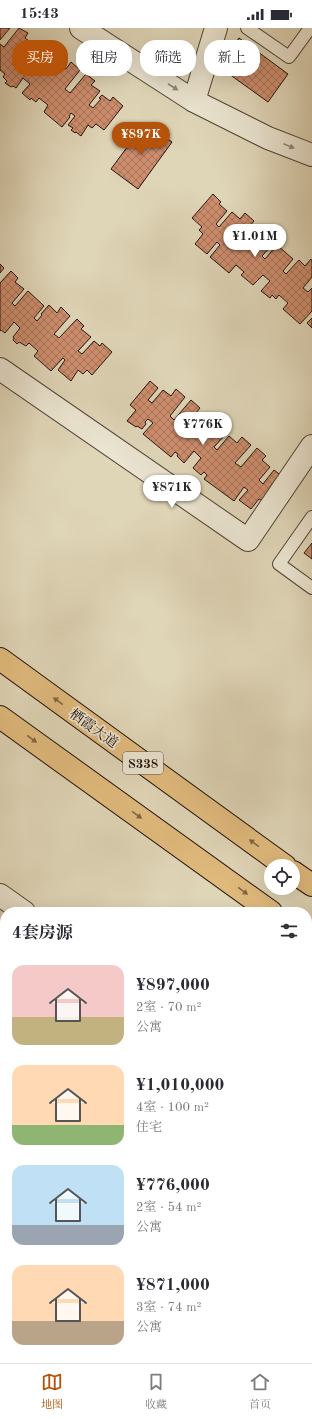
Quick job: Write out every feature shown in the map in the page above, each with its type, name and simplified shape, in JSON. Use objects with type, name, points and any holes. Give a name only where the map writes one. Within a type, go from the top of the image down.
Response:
[{"type":"main road","name":"栖霞大道","points":[[0,660],[275,859]]},
{"type":"main road","points":[[0,716],[265,907]]},
{"type":"main road","points":[[300,877],[312,886]]},
{"type":"street","points":[[81,28],[194,100],[268,138],[312,155]]},
{"type":"street","points":[[194,100],[216,28]]},
{"type":"street","points":[[0,369],[248,540],[312,446]]},
{"type":"street","points":[[0,895],[17,907]]},
{"type":"lane","points":[[247,28],[289,57],[310,28]]},
{"type":"lane","points":[[312,517],[279,564],[312,588]]},
{"type":"building","points":[[0,28],[10,28],[0,40]]},
{"type":"building","points":[[19,28],[28,33],[25,38],[28,40],[12,40],[12,76],[68,76],[68,66],[71,62],[76,66],[76,75],[65,89],[70,93],[84,76],[89,76],[95,81],[91,85],[100,91],[89,105],[93,108],[101,99],[99,98],[102,95],[110,101],[113,97],[123,106],[104,130],[96,124],[92,128],[88,125],[81,136],[76,132],[75,133],[71,130],[73,128],[68,125],[75,116],[71,113],[69,116],[70,117],[62,127],[44,112],[48,105],[39,98],[36,102],[31,98],[30,100],[22,93],[30,84],[23,78],[16,88],[5,83],[7,81],[3,77],[5,74],[0,70],[0,44],[4,47]]},
{"type":"building","points":[[260,53],[288,74],[268,102],[232,76],[260,76]]},
{"type":"building","points":[[145,123],[172,142],[138,189],[111,169]]},
{"type":"building","points":[[213,194],[221,202],[219,204],[227,211],[216,224],[219,227],[232,212],[240,219],[245,213],[254,221],[238,240],[243,245],[261,224],[268,230],[264,234],[274,243],[262,256],[265,259],[277,245],[293,259],[283,271],[286,274],[299,260],[305,266],[311,259],[312,277],[303,288],[308,292],[312,288],[312,311],[300,324],[283,309],[288,303],[279,295],[276,299],[272,295],[270,298],[261,291],[270,281],[263,275],[253,285],[241,275],[244,272],[236,265],[229,273],[210,257],[220,245],[217,242],[207,254],[195,244],[203,234],[199,230],[202,227],[192,218]]},
{"type":"building","points":[[0,264],[4,268],[0,273]]},
{"type":"building","points":[[11,271],[18,278],[15,282],[24,289],[12,303],[15,306],[28,291],[44,306],[34,318],[37,321],[49,305],[57,313],[61,307],[70,316],[54,334],[59,338],[77,319],[84,326],[81,329],[91,337],[78,351],[82,354],[94,341],[100,346],[102,343],[112,352],[92,375],[87,370],[83,374],[78,370],[71,381],[58,370],[65,360],[63,358],[51,371],[34,356],[38,351],[29,343],[26,346],[19,342],[17,344],[13,340],[13,337],[20,328],[14,322],[5,333],[1,330],[0,331],[0,283]]},
{"type":"building","points":[[312,318],[312,328],[307,323]]},
{"type":"building","points":[[150,381],[158,388],[148,400],[152,403],[163,390],[171,396],[176,389],[185,397],[170,416],[174,420],[191,400],[200,408],[196,413],[205,420],[194,433],[198,436],[209,422],[225,435],[214,447],[217,450],[229,436],[237,443],[242,437],[251,445],[235,463],[241,467],[257,448],[266,456],[262,460],[270,467],[259,480],[263,484],[274,470],[283,477],[263,501],[259,499],[251,509],[239,500],[248,490],[244,487],[234,501],[204,479],[207,475],[204,472],[201,475],[193,468],[201,458],[194,451],[184,463],[177,456],[178,454],[175,452],[171,457],[143,434],[153,423],[148,419],[142,429],[127,421],[136,410],[130,405]]},
{"type":"building","points":[[312,543],[312,559],[304,553]]}]
